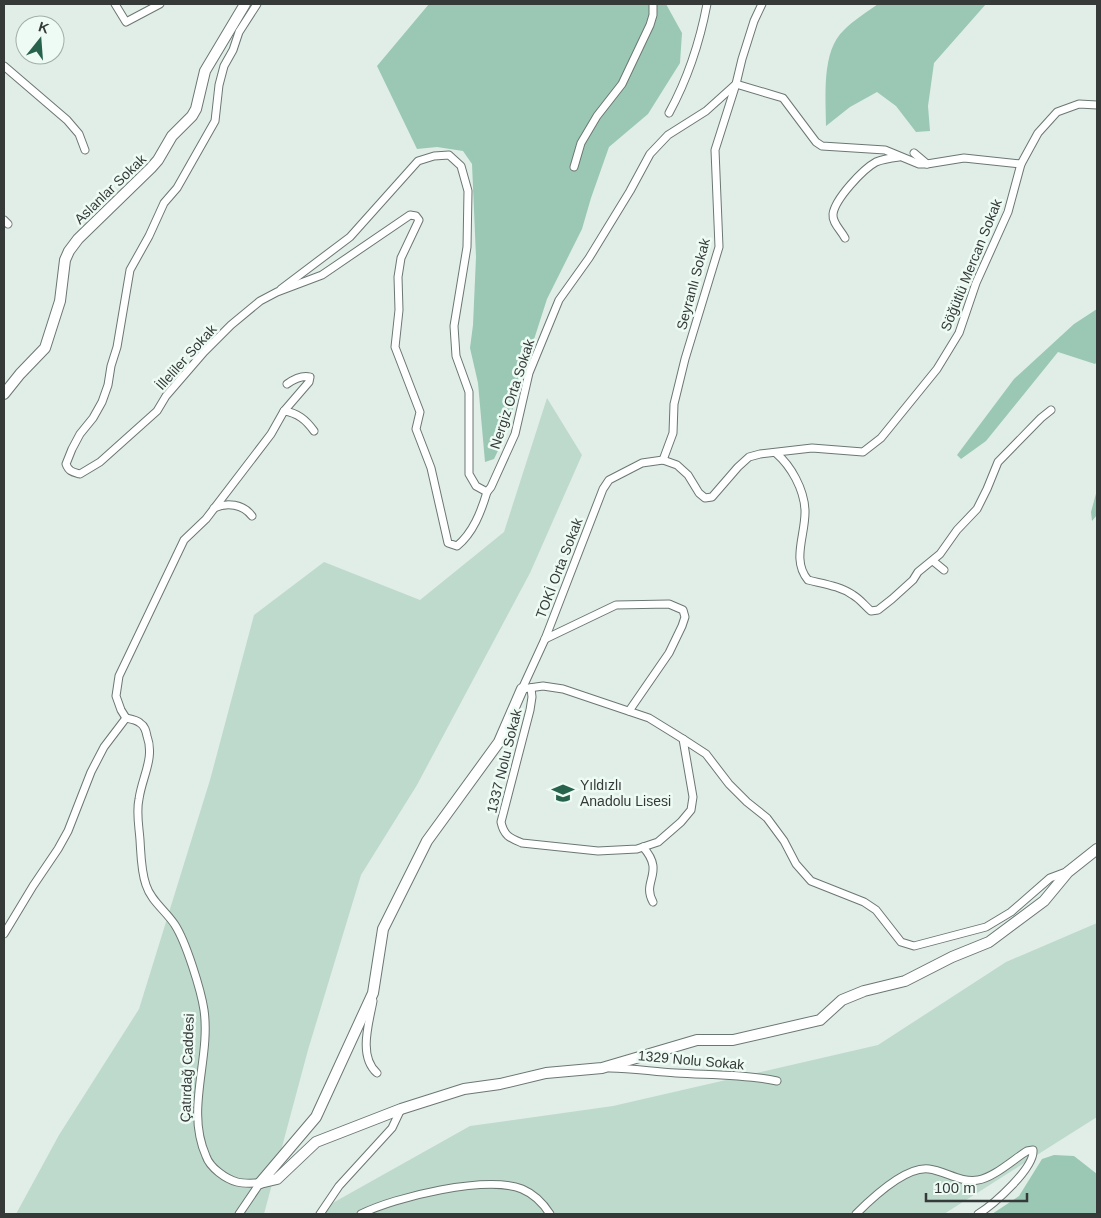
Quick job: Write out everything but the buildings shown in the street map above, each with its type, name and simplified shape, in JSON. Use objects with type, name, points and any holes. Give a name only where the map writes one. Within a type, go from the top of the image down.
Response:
[{"type":"street","points":[[116,4],[126,22],[160,4]]},
{"type":"street","name":"Aslanlar Sokak","points":[[4,394],[45,348],[58,310],[62,270],[69,250],[151,168],[172,136],[192,116],[196,109],[205,71],[245,4]]},
{"type":"street","name":"İlleliler Sokak","points":[[257,4],[239,32],[233,50],[224,66],[218,84],[215,121],[178,188],[164,202],[149,236],[130,270],[117,347],[110,366],[108,385],[102,402],[72,449],[66,464],[68,469],[80,474],[100,462],[116,449],[157,412],[178,381],[218,338],[260,301],[276,292],[322,275],[410,216],[416,216],[419,220],[401,258],[398,277],[399,310],[395,347],[420,412],[416,429],[431,468],[448,543],[457,546],[464,540],[479,515],[487,492]]},
{"type":"street","points":[[574,167],[581,143],[596,116],[622,84],[650,25],[653,15],[653,4]]},
{"type":"street","points":[[669,113],[681,88],[694,52],[703,23],[706,4]]},
{"type":"street","points":[[762,4],[754,21],[736,84],[783,98],[816,142],[822,146],[884,150],[919,164],[964,158],[1021,164]]},
{"type":"street","points":[[4,66],[24,85],[32,89],[53,107],[73,127],[79,134],[85,150]]},
{"type":"street","name":"Nergiz Orta Sokak","points":[[276,292],[350,237],[418,161],[434,156],[449,155],[460,166],[468,191],[467,247],[454,326],[456,356],[469,392],[468,474],[476,486],[487,492],[515,434],[529,374],[559,300],[589,258],[650,154],[668,134],[706,111],[736,84]]},
{"type":"street","name":"Seyranlı Sokak","points":[[663,460],[672,433],[674,404],[685,359],[719,247],[715,150],[736,84]]},
{"type":"street","name":"Söğütlü Mercan Sokak","points":[[776,452],[812,448],[863,452],[881,438],[937,369],[959,333],[976,283],[1008,212],[1021,164],[1038,133],[1057,112],[1079,104],[1097,105]]},
{"type":"street","points":[[914,153],[927,164]]},
{"type":"street","points":[[845,238],[841,229],[834,223],[833,213],[842,196],[860,175],[874,163],[883,159],[900,157]]},
{"type":"street","points":[[4,934],[68,831],[99,755],[126,718],[116,696],[119,676],[184,540],[214,508],[271,434],[284,411],[309,382],[310,377],[300,377],[287,384]]},
{"type":"street","points":[[663,460],[677,466],[688,475],[699,493],[705,498],[712,497],[749,457],[776,452],[789,467],[802,492],[805,510],[800,564],[802,573],[808,580],[844,590],[860,599],[871,611],[878,610],[907,586],[918,572],[940,554],[957,530],[977,509],[998,462],[1051,410]]},
{"type":"street","points":[[284,411],[293,413],[305,420],[314,431]]},
{"type":"street","name":"TOKİ Orta Sokak","points":[[526,688],[603,489],[610,480],[642,463],[663,460]]},
{"type":"street","points":[[214,508],[232,505],[245,509],[252,516]]},
{"type":"street","points":[[932,561],[944,570]]},
{"type":"street","points":[[545,639],[616,605],[669,604],[683,610],[685,617],[669,653],[629,711]]},
{"type":"street","points":[[377,1073],[370,1067],[367,1058],[367,1030],[383,930],[427,841],[499,742],[526,688],[543,686],[563,689],[649,718],[684,739],[706,754],[729,784],[767,818],[784,841],[796,864],[811,881],[864,902],[876,910],[901,942],[914,946],[986,927],[1012,912],[1050,878],[1068,872]]},
{"type":"street","name":"1337 Nolu Sokak","points":[[526,688],[532,697],[530,710],[501,822],[503,831],[511,838],[522,843],[576,850],[614,851],[642,847],[658,842],[681,822],[691,810],[693,796],[684,739]]},
{"type":"street","name":"Çatırdağ Caddesi","points":[[126,718],[139,722],[144,727],[150,742],[149,763],[139,797],[138,810],[142,869],[146,885],[150,895],[174,923],[179,932],[197,981],[204,1010],[205,1031],[197,1105],[198,1127],[202,1146],[206,1159],[218,1171],[237,1182],[260,1183]]},
{"type":"street","points":[[642,847],[649,854],[654,864],[649,895],[653,902]]},
{"type":"street","points":[[260,1183],[277,1179],[316,1142],[402,1109],[464,1089],[500,1084],[546,1073],[602,1068],[697,1040],[733,1040],[820,1020],[842,1000],[864,991],[905,981],[989,942],[1044,901],[1068,872],[1097,849]]},
{"type":"street","points":[[239,1214],[260,1183],[316,1117],[373,993]]},
{"type":"street","name":"1329 Nolu Sokak","points":[[602,1068],[631,1068],[658,1072],[759,1078],[777,1081]]},
{"type":"street","points":[[320,1214],[339,1186],[392,1128],[402,1109]]},
{"type":"street","points":[[856,1214],[874,1197],[907,1174],[917,1170],[928,1169],[963,1179],[978,1180],[993,1173],[1027,1150],[1033,1150],[1034,1156],[1018,1177],[999,1199],[978,1214]]},
{"type":"street","points":[[361,1214],[375,1207],[430,1193],[486,1184],[506,1185],[522,1189],[536,1198],[550,1214]]},
{"type":"green space","points":[[429,4],[666,4],[682,33],[680,63],[648,114],[609,147],[582,229],[547,299],[519,386],[506,434],[494,459],[485,462],[478,383],[470,348],[476,257],[472,164],[463,151],[437,147],[417,149],[377,66]]},
{"type":"green space","points":[[878,4],[986,4],[934,63],[928,106],[930,131],[916,132],[896,106],[877,92],[850,107],[826,126],[826,75],[831,50],[844,30]]},
{"type":"green space","points":[[1097,309],[1097,362],[1095,364],[1058,352],[986,441],[961,459],[957,455],[1014,379],[1074,324]]},
{"type":"green space","points":[[547,398],[582,455],[530,573],[417,785],[361,875],[308,1050],[264,1214],[16,1214],[59,1135],[139,1009],[210,780],[254,615],[324,562],[420,600],[504,532]]},
{"type":"green space","points":[[1097,490],[1097,515],[1092,521],[1091,512]]},
{"type":"green space","points":[[1097,923],[1097,1117],[944,1214],[313,1214],[470,1126],[613,1106],[878,1045],[1006,962]]},
{"type":"green space","points":[[1054,1155],[1074,1156],[1097,1174],[1097,1214],[992,1214],[1019,1196],[1042,1159]]},
{"type":"place","name":"Yıldızlı Anadolu Lisesi","points":[[563,793]]}]
